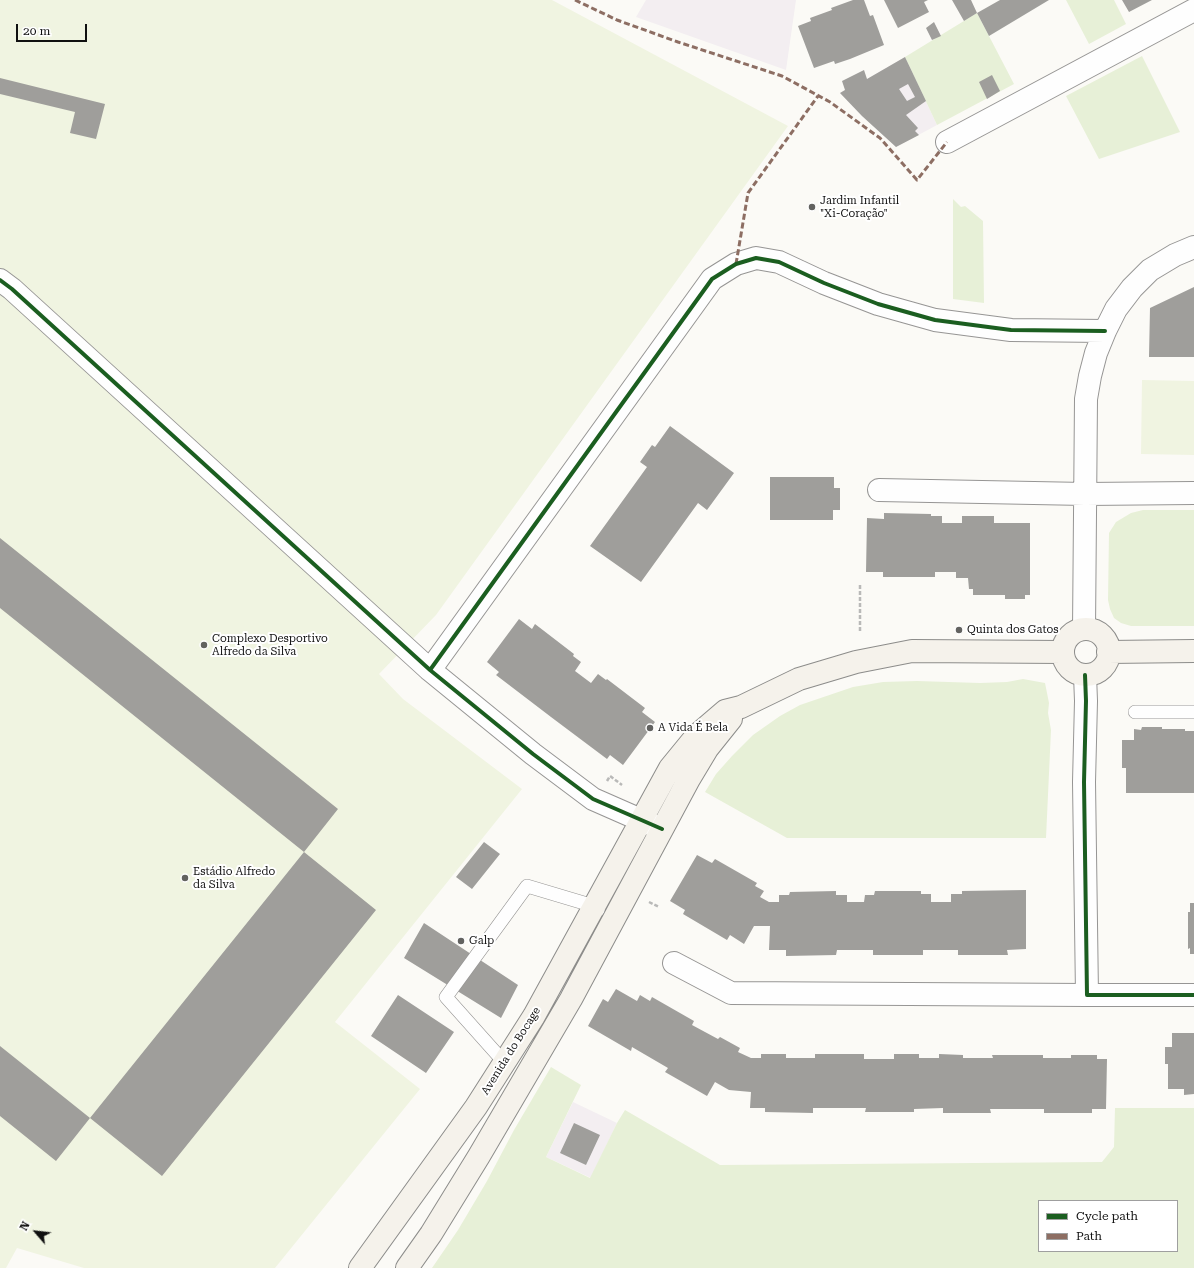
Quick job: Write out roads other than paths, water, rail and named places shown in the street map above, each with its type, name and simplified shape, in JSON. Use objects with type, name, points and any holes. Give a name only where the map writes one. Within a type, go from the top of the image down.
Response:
[{"type":"main road","points":[[1084,629],[1101,635],[1105,640],[1108,652],[1104,666],[1099,671],[1085,675],[1076,673],[1069,668],[1064,661],[1063,652],[1064,644],[1069,636],[1076,631],[1084,629]]},
{"type":"main road","name":"Avenida do Bocage","points":[[360,1268],[471,1114],[534,1016],[670,768],[697,735],[725,711],[741,707],[799,680],[856,662],[912,651],[1063,652]]},
{"type":"main road","points":[[1108,652],[1194,651]]},
{"type":"main road","points":[[407,1268],[431,1234],[479,1156],[570,999],[689,779],[707,749],[741,707]]},
{"type":"street","points":[[947,142],[1194,10]]},
{"type":"street","points":[[1084,629],[1086,399],[1096,353],[1116,308],[1132,288],[1150,270],[1174,255],[1194,247]]},
{"type":"street","points":[[430,670],[712,279],[736,264],[756,258],[779,262],[831,286],[878,304],[935,320],[1011,330],[1105,331]]},
{"type":"street","points":[[0,280],[430,670],[533,754],[593,799],[662,829]]},
{"type":"street","points":[[879,490],[1085,494],[1194,493]]},
{"type":"street","points":[[1085,675],[1086,701],[1084,782],[1087,995]]},
{"type":"street","points":[[674,964],[731,993],[1194,995]]},
{"type":"lane","points":[[1135,712],[1194,712]]},
{"type":"lane","points":[[504,1062],[446,997],[527,886],[594,906],[604,918],[602,940]]},
{"type":"place","name":"Jardim Infantil \"Xi-Coração\"","points":[[812,207]]},
{"type":"place","name":"Quinta dos Gatos","points":[[959,630]]},
{"type":"place","name":"Complexo Desportivo Alfredo da Silva","points":[[204,645]]},
{"type":"place","name":"A Vida É Bela","points":[[650,728]]},
{"type":"place","name":"Estádio Alfredo da Silva","points":[[185,878]]},
{"type":"place","name":"Galp","points":[[461,941]]}]
